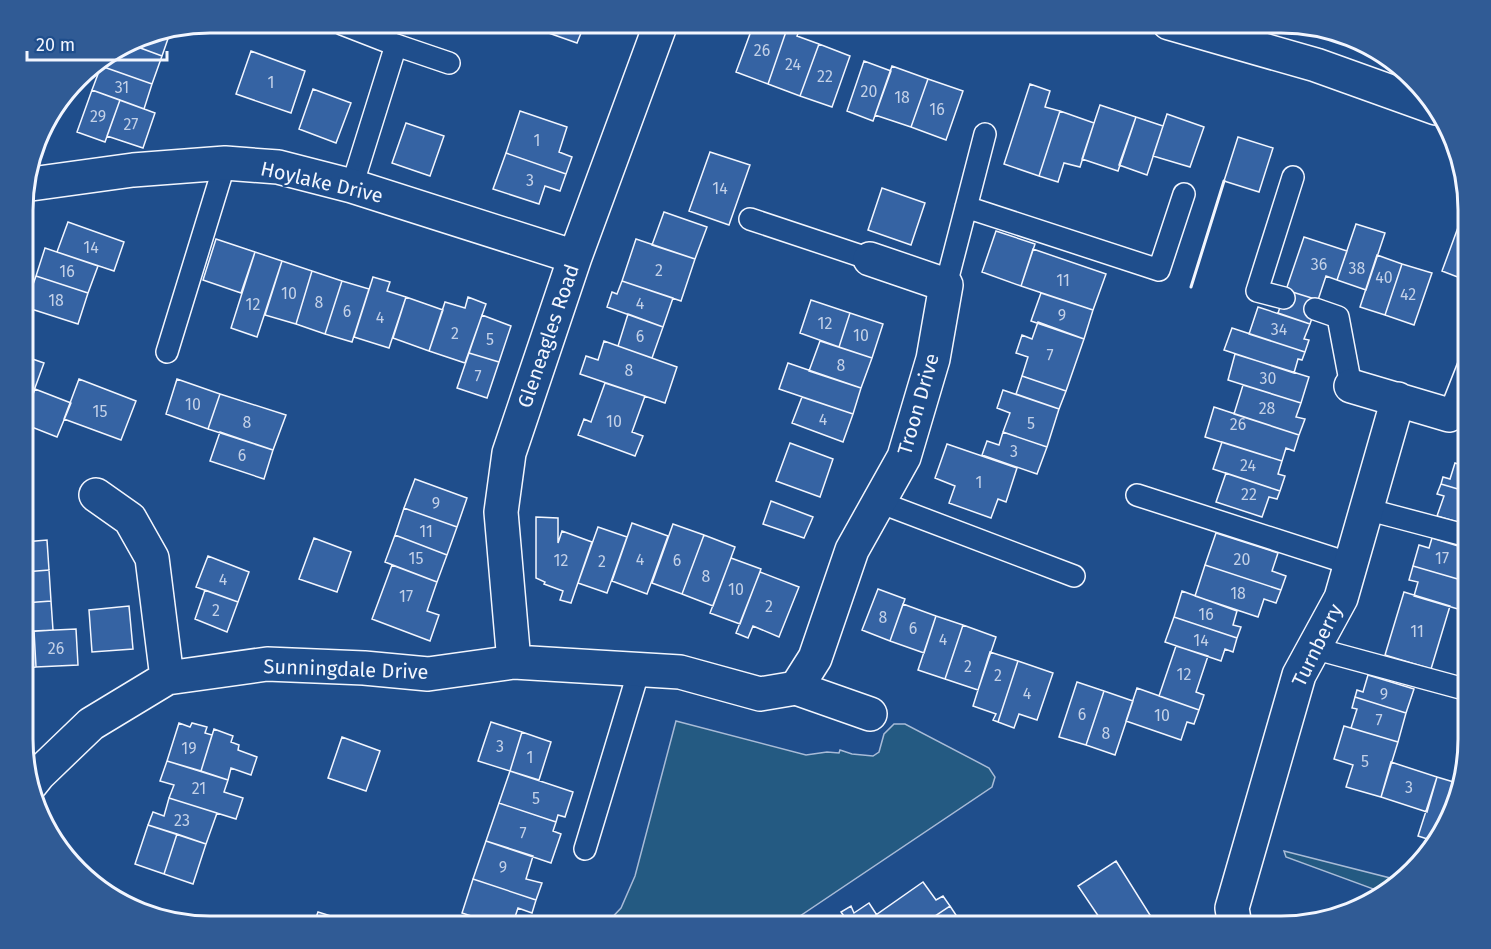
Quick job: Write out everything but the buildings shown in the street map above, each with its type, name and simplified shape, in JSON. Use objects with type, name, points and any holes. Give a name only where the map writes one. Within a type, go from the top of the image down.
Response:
[{"type":"street","name":"Gleneagles Road","points":[[514,662],[501,512],[509,453],[575,257],[657,33]]},
{"type":"street","points":[[1207,33],[1316,65],[1423,103]]},
{"type":"street","name":"Hoylake Drive","points":[[36,183],[133,170],[225,163],[278,167],[352,186],[575,257]]},
{"type":"street","points":[[870,259],[946,285]]},
{"type":"street","name":"Troon Drive","points":[[796,688],[815,658],[852,550],[904,457],[933,359],[946,285]]},
{"type":"street","points":[[1351,386],[1449,415]]},
{"type":"street","name":"Turnberry","points":[[1233,916],[1232,908],[1299,675],[1341,598],[1398,399]]},
{"type":"street","points":[[96,495],[130,519],[152,558],[167,678]]},
{"type":"street","name":"Sunningdale Drive","points":[[37,777],[91,724],[167,678],[267,664],[364,668],[428,674],[514,662],[680,672],[760,694],[796,688],[870,714]]},
{"type":"lane","points":[[365,33],[449,63]]},
{"type":"lane","points":[[352,186],[396,45]]},
{"type":"lane","points":[[946,285],[985,134]]},
{"type":"lane","points":[[167,352],[225,163]]},
{"type":"lane","points":[[1284,298],[1257,291],[1293,177]]},
{"type":"lane","points":[[966,207],[1159,270],[1184,194]]},
{"type":"lane","points":[[750,219],[870,259]]},
{"type":"lane","points":[[1315,309],[1338,317],[1351,386]]},
{"type":"lane","points":[[1449,415],[1458,392]]},
{"type":"lane","points":[[1137,495],[1351,564]]},
{"type":"lane","points":[[879,502],[1074,576]]},
{"type":"lane","points":[[1366,509],[1458,533]]},
{"type":"lane","points":[[1313,648],[1458,687]]},
{"type":"lane","points":[[585,849],[639,670]]},
{"type":"shaded area","points":[[676,721],[806,755],[839,753],[840,750],[873,756],[879,752],[884,734],[894,724],[905,724],[989,768],[995,777],[992,787],[800,916],[613,916],[621,908],[635,876]]},
{"type":"shaded area","points":[[1284,851],[1391,878],[1374,889],[1286,857]]},
{"type":"wall","points":[[1191,287],[1224,181]]}]
